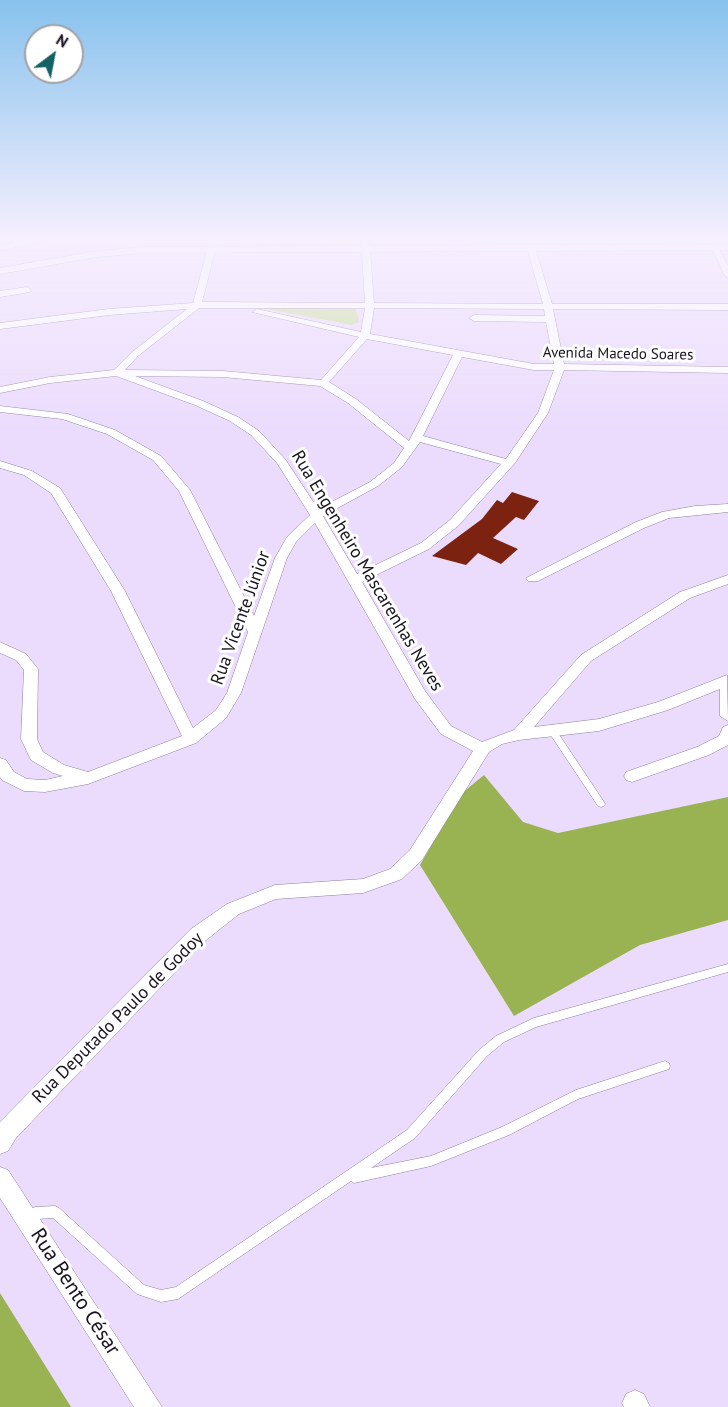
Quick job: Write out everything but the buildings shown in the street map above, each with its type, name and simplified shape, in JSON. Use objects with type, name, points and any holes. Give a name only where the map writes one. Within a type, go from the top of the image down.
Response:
[{"type":"street","points":[[117,373],[135,354],[197,305],[198,302]]},
{"type":"street","points":[[323,383],[365,336],[370,302]]},
{"type":"street","points":[[354,581],[425,546],[454,523],[509,463],[543,413],[560,369],[547,302]]},
{"type":"street","name":"Avenida Macedo Soares","points":[[0,326],[109,312],[225,305],[261,309],[365,336],[458,354],[560,369],[728,370]]},
{"type":"street","points":[[261,309],[370,305],[728,307]]},
{"type":"street","points":[[474,318],[550,319]]},
{"type":"street","name":"Rua Vicente Júnior","points":[[0,764],[8,776],[24,785],[45,786],[88,778],[191,739],[220,714],[234,693],[280,558],[291,540],[316,515],[374,484],[398,465],[414,443],[458,354]]},
{"type":"street","points":[[0,390],[50,380],[117,373],[223,374],[323,383],[414,443],[509,463]]},
{"type":"street","name":"Rua Engenheiro Mascarenhas Neves","points":[[117,373],[199,403],[234,419],[255,433],[281,461],[316,515],[420,695],[446,730],[483,748]]},
{"type":"street","points":[[0,409],[64,416],[111,432],[157,458],[184,490],[254,630]]},
{"type":"street","points":[[0,464],[28,473],[56,491],[118,591],[191,739]]},
{"type":"street","points":[[533,578],[640,525],[666,515],[694,510],[728,508]]},
{"type":"street","points":[[519,734],[586,658],[685,594],[728,579]]},
{"type":"street","points":[[0,647],[21,657],[31,669],[29,740],[37,756],[59,769],[88,778]]},
{"type":"street","points":[[483,748],[497,740],[519,734],[553,732],[620,719],[663,706],[727,680],[728,716]]},
{"type":"street","points":[[632,776],[703,751],[726,739],[728,732]]},
{"type":"street","name":"Rua Deputado Paulo de Godoy","points":[[0,1143],[8,1130],[198,935],[233,909],[275,892],[363,886],[396,874],[416,855],[483,748]]},
{"type":"street","name":"Rua Bento César","points":[[0,1178],[149,1407]]},
{"type":"lane","points":[[553,732],[601,804]]},
{"type":"lane","points":[[27,1219],[35,1213],[55,1212],[141,1290],[161,1296],[178,1293],[350,1178],[411,1134],[483,1053],[500,1039],[534,1023],[728,968]]},
{"type":"lane","points":[[350,1178],[430,1161],[505,1131],[576,1095],[665,1066]]},
{"type":"green space","points":[[261,308],[356,309],[359,322],[352,325]]},
{"type":"green space","points":[[484,775],[523,822],[558,833],[728,797],[728,920],[640,945],[514,1016],[420,865],[461,794]]},
{"type":"green space","points":[[0,1293],[71,1407],[0,1407]]}]
